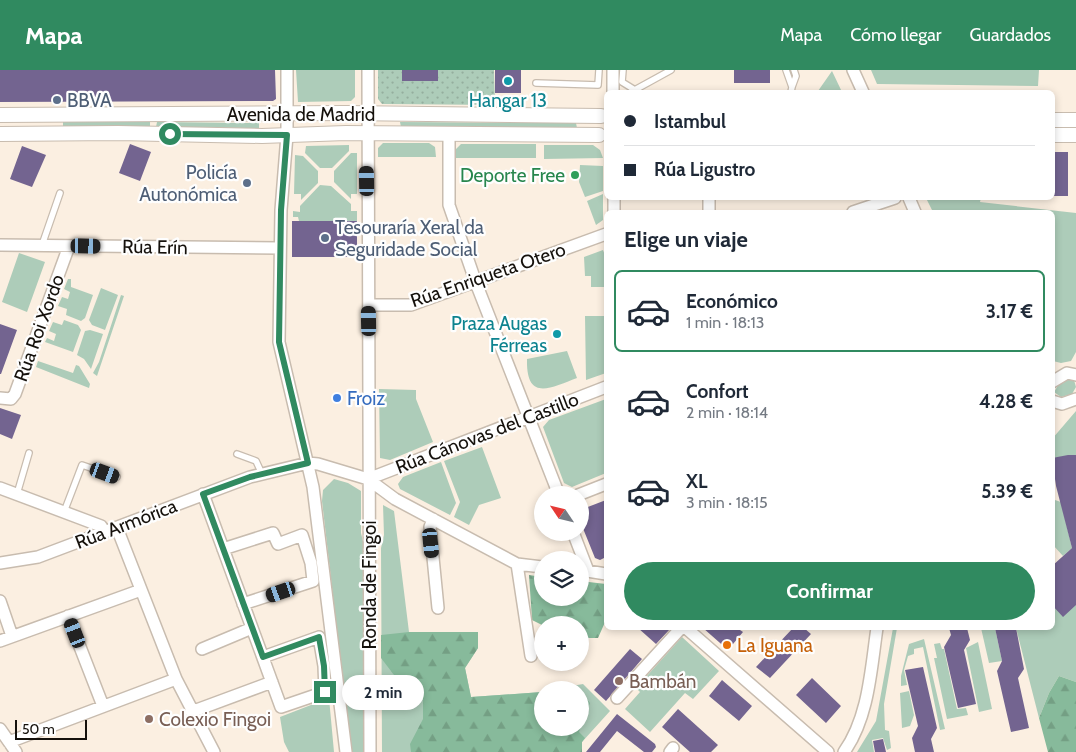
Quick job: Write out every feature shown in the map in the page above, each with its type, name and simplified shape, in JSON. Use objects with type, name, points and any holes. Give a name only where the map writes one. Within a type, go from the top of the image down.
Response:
[{"type":"street","name":"Ronda de Fingoi","points":[[287,70],[287,135],[280,248],[279,342],[314,487],[346,752]]},
{"type":"street","name":"Ronda de Fingoi","points":[[368,70],[370,752]]},
{"type":"street","points":[[613,70],[613,90]]},
{"type":"street","points":[[853,70],[862,90]]},
{"type":"street","name":"Avenida de Madrid","points":[[0,115],[287,113],[604,114]]},
{"type":"street","points":[[603,138],[597,125],[604,114]]},
{"type":"street","points":[[1055,120],[1076,120]]},
{"type":"street","name":"Avenida de Madrid","points":[[0,134],[367,134],[603,138]]},
{"type":"street","points":[[449,135],[449,204],[476,283],[555,486]]},
{"type":"street","points":[[1055,135],[1076,135]]},
{"type":"street","points":[[859,210],[889,200]]},
{"type":"street","name":"Rúa Enriqueta Otero","points":[[369,305],[411,305],[476,283],[604,235]]},
{"type":"street","name":"Rúa Erín","points":[[0,245],[280,248]]},
{"type":"street","name":"Rúa Roi Xordo","points":[[0,398],[11,399],[15,394],[69,246]]},
{"type":"street","points":[[1055,380],[1061,375],[1075,372]]},
{"type":"street","name":"Rúa Cánovas del Castillo","points":[[368,479],[604,388]]},
{"type":"street","points":[[1055,404],[1067,404],[1076,399]]},
{"type":"street","points":[[308,463],[318,464],[368,479],[394,499],[517,564],[534,566]]},
{"type":"street","name":"Rúa Armórica","points":[[0,563],[38,557],[203,494],[262,474],[308,463]]},
{"type":"street","points":[[589,491],[604,485]]},
{"type":"street","points":[[0,488],[101,526],[105,532]]},
{"type":"street","points":[[203,494],[281,707],[325,692],[324,666],[319,637],[263,657]]},
{"type":"street","points":[[433,519],[430,527],[438,608]]},
{"type":"street","points":[[117,528],[176,679],[191,712],[214,752]]},
{"type":"street","points":[[223,549],[273,533],[278,544],[302,535],[311,563],[313,580],[243,604]]},
{"type":"street","points":[[517,564],[531,656]]},
{"type":"street","points":[[589,572],[604,574]]},
{"type":"street","points":[[0,641],[141,590]]},
{"type":"street","points":[[0,601],[12,636]]},
{"type":"street","points":[[68,616],[103,706]]},
{"type":"street","points":[[202,649],[252,628]]},
{"type":"street","points":[[617,698],[679,630]]},
{"type":"street","points":[[688,630],[828,752]]},
{"type":"street","points":[[844,752],[861,715],[868,690],[876,630]]},
{"type":"street","points":[[0,729],[12,747],[103,706],[176,679]]},
{"type":"street","points":[[191,712],[272,682]]},
{"type":"lane","points":[[536,83],[598,85],[599,70]]},
{"type":"lane","points":[[623,70],[622,82],[632,90]]},
{"type":"lane","points":[[635,90],[671,70]]},
{"type":"lane","points":[[786,70],[791,90]]},
{"type":"lane","points":[[791,90],[796,76],[794,70]]},
{"type":"lane","points":[[42,245],[60,193]]},
{"type":"lane","points":[[16,494],[29,453]]},
{"type":"lane","points":[[237,454],[256,461],[262,474]]},
{"type":"lane","points":[[64,512],[82,465],[117,477]]},
{"type":"green space","points":[[296,70],[355,70],[355,97],[351,101],[298,102]]},
{"type":"green space","points":[[378,70],[494,70],[495,105],[382,104],[378,99]]},
{"type":"green space","points":[[871,70],[1039,70],[1038,86],[877,84]]},
{"type":"green space","points":[[832,71],[841,90],[819,90]]},
{"type":"green space","points":[[253,119],[259,119],[259,131],[253,131],[249,128],[156,127],[157,122],[249,123]]},
{"type":"green space","points":[[63,122],[150,122],[150,127],[63,127]]},
{"type":"green space","points":[[400,122],[576,123],[577,128],[401,127]]},
{"type":"green space","points":[[383,143],[429,143],[435,147],[436,157],[378,157],[378,148]]},
{"type":"green space","points":[[461,144],[536,144],[536,158],[456,158],[456,149]]},
{"type":"green space","points":[[349,145],[349,151],[332,168],[320,168],[305,153],[306,146]]},
{"type":"green space","points":[[544,145],[593,145],[600,150],[603,158],[544,159]]},
{"type":"green space","points":[[351,153],[357,153],[357,194],[351,194],[351,199],[334,182],[334,171]]},
{"type":"green space","points":[[295,155],[303,156],[318,171],[318,183],[301,200],[301,194],[294,194]]},
{"type":"green space","points":[[580,165],[603,166],[603,191],[585,197],[579,182]]},
{"type":"green space","points":[[320,185],[331,186],[351,204],[351,211],[357,211],[357,221],[299,221],[298,217],[293,217],[293,211],[300,212],[300,206]]},
{"type":"green space","points":[[603,194],[603,220],[596,225],[587,201]]},
{"type":"green space","points":[[927,200],[980,200],[980,202],[1050,210],[932,210]]},
{"type":"green space","points":[[1055,211],[1076,213],[1076,352],[1071,361],[1061,363],[1055,362]]},
{"type":"green space","points":[[603,250],[604,287],[591,287],[591,276],[585,276],[584,257]]},
{"type":"green space","points":[[19,253],[45,262],[27,312],[2,302]]},
{"type":"green space","points":[[68,279],[71,279],[71,287],[93,295],[85,318],[81,321],[66,315],[67,309],[58,306],[62,297],[68,299],[70,292],[64,289]]},
{"type":"green space","points":[[101,288],[118,295],[105,330],[92,325],[89,320]]},
{"type":"green space","points":[[121,295],[124,296],[97,376],[93,373],[99,362]]},
{"type":"green space","points":[[585,316],[604,316],[604,374],[586,380]]},
{"type":"green space","points":[[64,320],[78,325],[81,330],[73,352],[45,342],[47,338],[54,341],[56,334],[49,331],[53,322],[62,325]]},
{"type":"green space","points":[[90,330],[103,334],[91,369],[84,359],[77,355],[85,331]]},
{"type":"green space","points":[[567,351],[577,378],[549,388],[535,387],[528,373],[527,359]]},
{"type":"green space","points":[[38,361],[73,373],[76,365],[79,366],[90,384],[89,388],[36,367]]},
{"type":"green space","points":[[1064,380],[1074,380],[1076,387],[1072,394],[1061,397],[1055,393],[1059,384]]},
{"type":"green space","points":[[379,389],[416,390],[416,399],[433,442],[390,460],[380,458]]},
{"type":"green space","points":[[604,400],[604,474],[574,486],[564,483],[543,427],[549,420]]},
{"type":"green space","points":[[1076,411],[1076,455],[1055,458],[1055,436]]},
{"type":"green space","points":[[482,447],[501,498],[479,505],[469,525],[454,517],[460,502],[444,461]]},
{"type":"green space","points":[[441,462],[456,503],[450,515],[400,489],[398,484],[403,477]]},
{"type":"green space","points":[[334,479],[348,483],[361,491],[361,533],[364,546],[365,752],[351,752],[322,501],[323,490]]},
{"type":"green space","points":[[1055,500],[1061,502],[1072,548],[1063,556],[1055,547]]},
{"type":"green space","points":[[383,505],[394,511],[409,632],[478,632],[478,648],[465,668],[471,697],[534,693],[534,736],[587,736],[582,742],[582,752],[382,752],[381,548],[384,535]]},
{"type":"green space","points":[[529,575],[534,576],[534,606],[589,606],[589,582],[604,584],[604,624],[598,638],[589,638],[589,616],[534,616],[534,621],[532,620]]},
{"type":"green space","points":[[1055,605],[1076,605],[1076,682],[1059,676],[1049,693],[1039,718],[1017,630],[1055,630]]},
{"type":"green space","points":[[893,630],[897,630],[884,704],[885,730],[889,731],[891,748],[887,750],[883,738],[872,740],[874,752],[857,752],[876,721]]},
{"type":"green space","points":[[981,630],[995,630],[1002,661],[989,663]]},
{"type":"green space","points":[[409,632],[478,632],[478,648],[465,668],[471,697],[534,693],[534,736],[583,736],[585,738],[582,742],[582,752],[411,752],[410,744],[423,719],[423,698],[404,688],[381,658],[381,635]]},
{"type":"green space","points":[[682,637],[719,671],[693,699],[685,693],[650,732],[625,709],[640,692],[636,688]]},
{"type":"green space","points":[[924,639],[945,729],[940,730],[923,647],[914,649],[914,654],[908,656],[904,670],[907,685],[901,686],[901,676],[909,644]]},
{"type":"green space","points":[[978,642],[992,709],[979,712],[966,648]]},
{"type":"green space","points":[[940,643],[942,649],[944,649],[957,709],[966,708],[968,715],[947,719],[934,658],[937,658],[934,644]]},
{"type":"green space","points":[[1059,676],[1076,682],[1076,752],[1048,752],[1039,718],[1049,693]]},
{"type":"green space","points":[[589,690],[610,711],[589,734]]},
{"type":"green space","points":[[909,691],[914,715],[910,726],[902,728],[900,693]]},
{"type":"green space","points":[[329,698],[334,752],[289,752],[284,742],[280,717]]},
{"type":"building","points":[[0,70],[275,70],[276,99],[273,101],[0,102]]},
{"type":"building","points":[[402,70],[438,70],[438,81],[402,81]]},
{"type":"building","name":"Hangar 13","points":[[495,70],[521,70],[521,93],[495,93]]},
{"type":"building","points":[[734,70],[770,70],[770,83],[734,83]]},
{"type":"building","points":[[130,144],[151,152],[140,181],[119,173]]},
{"type":"building","points":[[22,146],[46,155],[32,187],[10,179]]},
{"type":"building","points":[[1055,152],[1068,152],[1068,196],[1055,196]]},
{"type":"building","name":"Tesouraría Xeral da Seguridade Social","points":[[292,221],[357,221],[357,257],[292,257]]},
{"type":"building","points":[[0,324],[17,330],[1,374],[0,374]]},
{"type":"building","points":[[0,408],[21,415],[12,439],[0,434]]},
{"type":"building","points":[[1076,455],[1076,605],[1063,617],[1055,608],[1055,563],[1072,548],[1056,486],[1055,457]]},
{"type":"building","points":[[604,501],[604,558],[600,560],[595,558],[588,541],[589,507]]},
{"type":"building","points":[[640,630],[669,630],[656,644]]},
{"type":"building","points":[[705,630],[740,630],[743,632],[728,650]]},
{"type":"building","points":[[791,630],[806,630],[811,634],[770,678],[756,667]]},
{"type":"building","points":[[950,630],[968,630],[970,640],[964,650],[976,704],[958,708],[944,647],[951,635]]},
{"type":"building","points":[[995,630],[1016,630],[1024,669],[1018,678],[1029,728],[1011,732],[997,671],[1002,661]]},
{"type":"building","points":[[630,649],[642,659],[606,701],[594,690]]},
{"type":"building","points":[[923,667],[937,728],[931,739],[934,752],[915,752],[912,738],[918,726],[905,670]]},
{"type":"building","points":[[812,678],[841,706],[826,723],[796,695]]},
{"type":"building","points":[[722,680],[752,706],[739,721],[709,696]]},
{"type":"building","points":[[678,709],[718,745],[711,752],[690,752],[662,727]]},
{"type":"building","points":[[617,714],[655,744],[656,747],[652,752],[644,752],[617,731],[600,752],[586,752]]},
{"type":"building","points":[[883,739],[886,752],[875,752],[873,741]]},
{"type":"place","name":"Hangar 13","points":[[508,81]]},
{"type":"place","name":"BBVA","points":[[57,100]]},
{"type":"place","name":"Deporte Free","points":[[575,175]]},
{"type":"place","name":"Policía Autonómica","points":[[247,183]]},
{"type":"place","name":"Tesouraría Xeral da Seguridade Social","points":[[325,238]]},
{"type":"place","name":"Praza Augas Férreas","points":[[557,334]]},
{"type":"place","name":"Froiz","points":[[337,398]]},
{"type":"place","name":"La Iguana","points":[[727,645]]},
{"type":"place","name":"Bambán","points":[[619,681]]},
{"type":"place","name":"Colexio Fingoi","points":[[149,719]]},
{"type":"route","points":[[170,134],[287,135],[281,210],[279,342],[308,463],[250,477],[203,494],[263,657],[319,637],[324,666],[325,692]]}]
